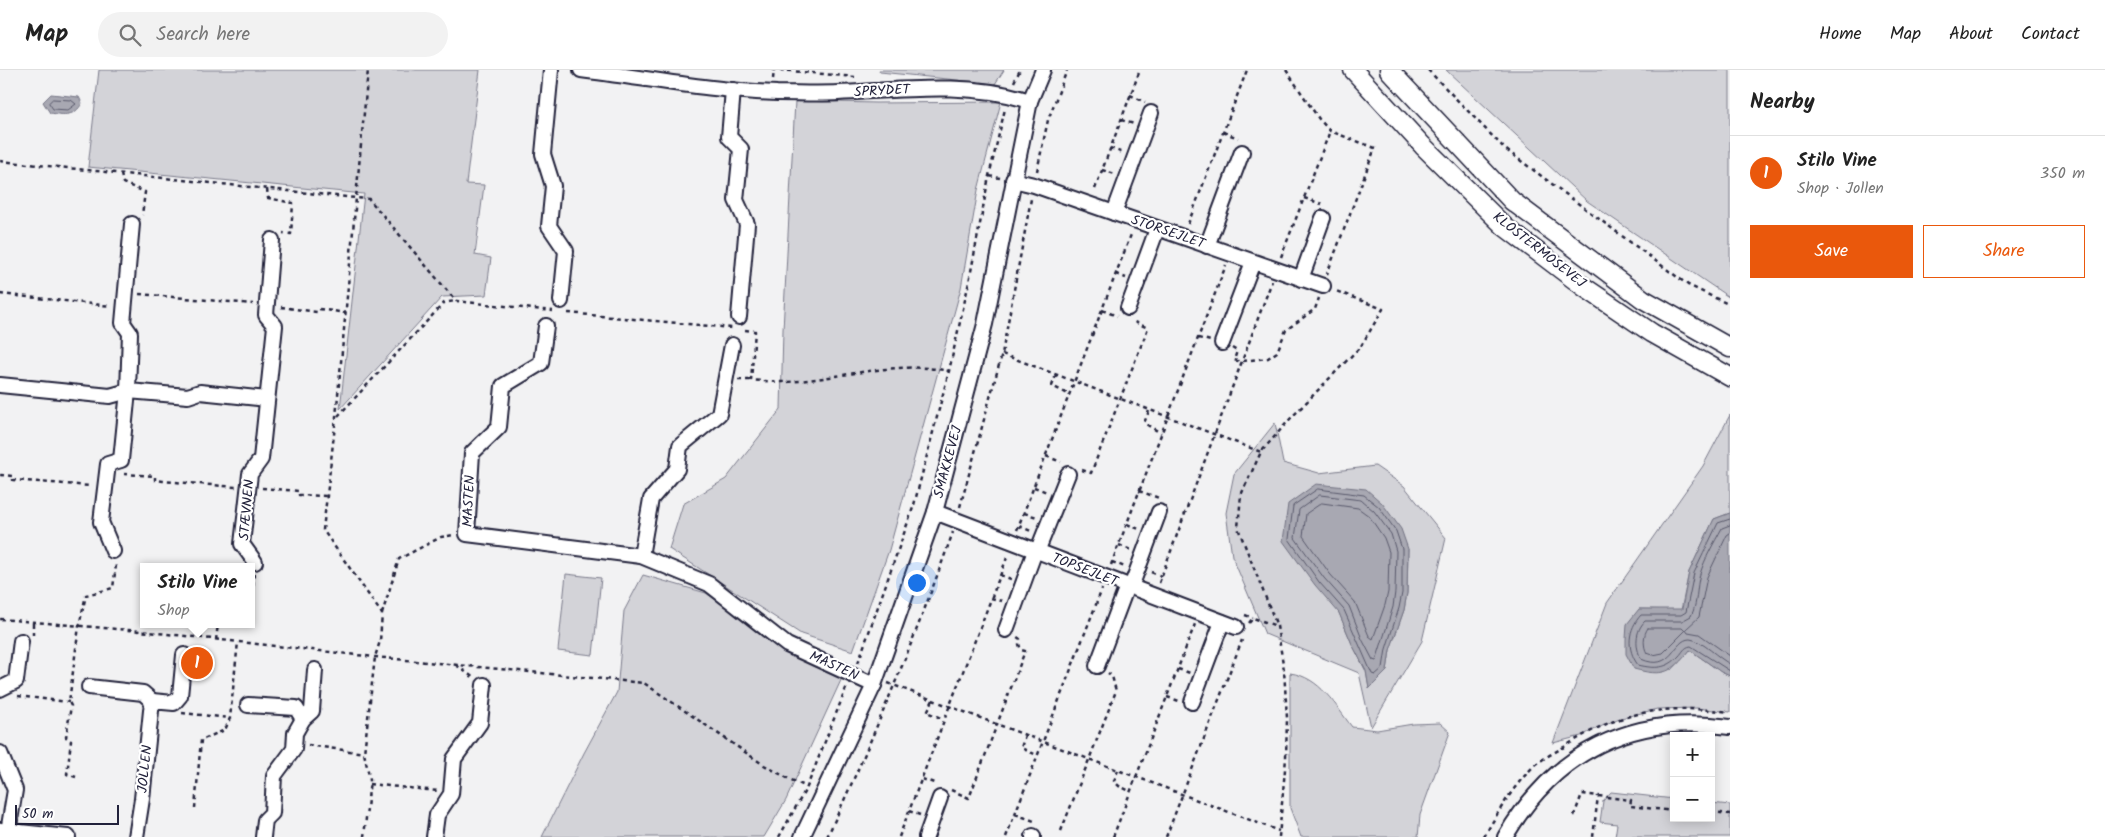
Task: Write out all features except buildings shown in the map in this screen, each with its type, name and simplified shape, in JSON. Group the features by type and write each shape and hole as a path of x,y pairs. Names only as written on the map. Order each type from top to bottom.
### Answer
{"main road":[{"name":"KLOSTERMOSEVEJ","path":"1353,70 1423,146 1505,227 1584,286 1652,333 1730,377"},
{"name":"KLOSTERMOSEVEJ","path":"1389,70 1512,201 1643,299 1730,348"}],"street":[{"path":"550,70 543,154 553,186 549,226 566,251 560,308"},
{"name":"SPRYDET","path":"581,70 733,90 836,93 975,89 1009,94 1030,101"},
{"name":"SMAKKEVEJ","path":"804,836 874,685 935,512 986,324 1030,101 1044,70"},
{"path":"733,90 729,137 741,149 736,200 748,224 739,317"},
{"path":"1114,213 1151,113"},
{"path":"1207,246 1242,152"},
{"name":"STORSEJLET","path":"1013,180 1034,185 1323,286"},
{"path":"1301,279 1323,218"},
{"path":"114,551 101,522 108,464 121,460 128,391 130,333 123,323 132,224"},
{"path":"1128,308 1157,228"},
{"name":"STÆVNEN","path":"254,562 242,544 250,474 261,459 268,398 275,326 266,315 272,240"},
{"path":"1222,344 1253,262"},
{"name":"MASTEN","path":"546,326 541,363 502,386 498,427 472,453 467,534 641,556 709,584 787,645 874,685"},
{"path":"641,556 651,499 677,469 680,446 718,414 732,345"},
{"path":"0,385 110,396 128,391 188,396 200,392 268,398"},
{"path":"1006,630 1036,551 1072,471"},
{"name":"TOPSEJLET","path":"935,512 1222,622 1241,627"},
{"path":"1097,666 1159,512"},
{"path":"1192,702 1222,622"},
{"path":"1,689 16,681 21,641"},
{"path":"89,687 143,692 152,701 174,703 180,696 184,656"},
{"path":"263,837 265,820 272,813 274,776 294,749 295,733 303,719 312,711 316,670"},
{"path":"434,837 437,815 451,794 454,760 480,723 484,685"},
{"name":"JOLLEN","path":"136,837 142,799 152,701"},
{"path":"248,705 296,708 303,719"},
{"path":"1505,837 1519,812 1542,786 1569,763 1599,745 1631,732 1666,724 1700,723 1730,727"},
{"path":"0,752 15,790 4,831 68,837"},
{"path":"926,837 942,792"}],"path":[{"path":"368,70 336,417 323,530 382,614"},
{"path":"780,70 864,78"},
{"path":"817,74 819,70"},
{"path":"778,837 807,787 841,698 853,675 914,505 949,371 969,282 989,176 1009,94 1020,70"},
{"path":"1095,189 1140,70"},
{"path":"1183,238 1247,70"},
{"path":"1243,361 1268,358 1277,352 1286,330 1315,309 1375,148 1330,131 1319,119 1286,70"},
{"path":"1428,70 1505,149 1688,285 1730,305"},
{"path":"1167,587 1158,584 1330,131"},
{"path":"0,162 369,199 456,301"},
{"path":"121,174 123,183 145,192 143,214 141,218 132,224"},
{"path":"267,189 268,198 293,203 291,234 283,232 272,240"},
{"path":"1017,530 1136,221"},
{"path":"1006,837 1230,254"},
{"path":"1278,837 1287,718 1284,670 1277,626 1238,528 1241,495 1261,452 1290,419 1361,346 1384,309 1323,286"},
{"path":"0,294 267,305 311,312 317,312 319,309 346,313"},
{"path":"336,417 444,303 456,301 545,310 560,308 755,331 751,380 785,382 894,368 927,367 949,371"},
{"path":"545,310 560,308"},
{"path":"545,310 546,326"},
{"path":"1072,471 1091,474 1148,328 1102,310"},
{"path":"1002,354 1166,418 1261,452"},
{"path":"1056,375 1052,386 1070,395"},
{"path":"1149,411 1144,423 1161,433"},
{"path":"107,473 155,476 155,480 163,481 299,491 299,495 328,496"},
{"path":"0,475 13,476 13,480 106,488"},
{"path":"364,837 369,784 364,753 375,657 380,641 382,614 399,559 441,537 467,534"},
{"path":"76,777 67,774 71,741 66,737 79,626 86,595 113,588 116,560 114,551"},
{"path":"899,837 1008,555"},
{"path":"1113,837 1199,613"},
{"path":"1244,615 1277,626"},
{"path":"1166,837 1241,627 1253,618"},
{"path":"0,619 644,683 764,765 807,787"},
{"path":"216,640 218,628"},
{"path":"942,792 968,798 1025,650 1021,650 1020,639 1006,630"},
{"path":"195,808 202,740 225,730 230,718 238,642"},
{"path":"455,664 484,685"},
{"path":"1061,831 1116,691 1112,676 1097,666"},
{"path":"895,686 1136,776 1279,832"},
{"path":"1,689 18,696 69,702"},
{"path":"933,700 927,712 944,719"},
{"path":"174,703 181,713 230,718"},
{"path":"1025,735 1021,748 1037,755"},
{"path":"294,743 364,753"},
{"path":"1118,770 1114,781 1119,786 1130,791"},
{"path":"369,784 451,794"},
{"path":"1574,816 1582,794 1631,800 1630,806 1670,811"},
{"path":"1593,837 1598,796"},
{"path":"1715,812 1730,814"}],"shaded area":[{"path":"99,70 480,70 466,184 484,185 475,255 491,258 486,295 442,297 340,409 364,194 88,167"},
{"path":"879,70 1004,70 995,84 880,72"},
{"path":"1446,70 1730,70 1730,298 1587,201"},
{"path":"795,101 876,103 1001,102 978,190 961,288 889,550 853,651 801,634 669,549 683,504 726,479 781,409 783,330"},
{"path":"1730,415 1730,513 1714,519 1689,572 1681,610 1639,609 1672,670 1690,650 1721,672 1730,676 1730,712 1697,708 1657,709 1617,719 1581,736 1553,743 1607,603 1703,466"},
{"path":"1275,423 1283,463 1319,473 1375,466 1404,486 1446,538 1422,641 1371,727 1359,673 1265,634 1232,556 1226,513 1234,474","holes":["1408,549 1407,593 1404,610 1390,650 1387,671 1369,688 1366,671 1339,613"]},
{"path":"566,574 601,578 593,655 558,651"},
{"path":"643,575 706,593 788,652 842,678 786,800 764,837 542,837 617,692 624,611"},
{"path":"1290,673 1310,680 1318,686 1333,701 1352,727 1377,730 1413,724 1440,723 1450,732 1420,815 1418,837 1301,837 1290,808"},
{"path":"1611,792 1670,799 1670,822 1715,822 1715,803 1730,805 1730,837 1615,837 1617,824 1600,822 1603,801"}],"water":[{"path":"51,94 79,97 82,103 76,111 69,114 50,113 43,102"},
{"path":"1316,484 1366,489 1382,503 1401,529 1408,549 1407,593 1404,610 1390,650 1387,671 1369,689 1366,671 1339,613 1315,585 1283,541 1288,504"},
{"path":"1730,513 1730,676 1721,672 1690,650 1678,664 1666,671 1652,673 1634,669 1626,654 1627,624 1639,609 1682,609 1689,572 1714,519"}],"place":[{"name":"Stilo Vine","path":"197,663"}]}
